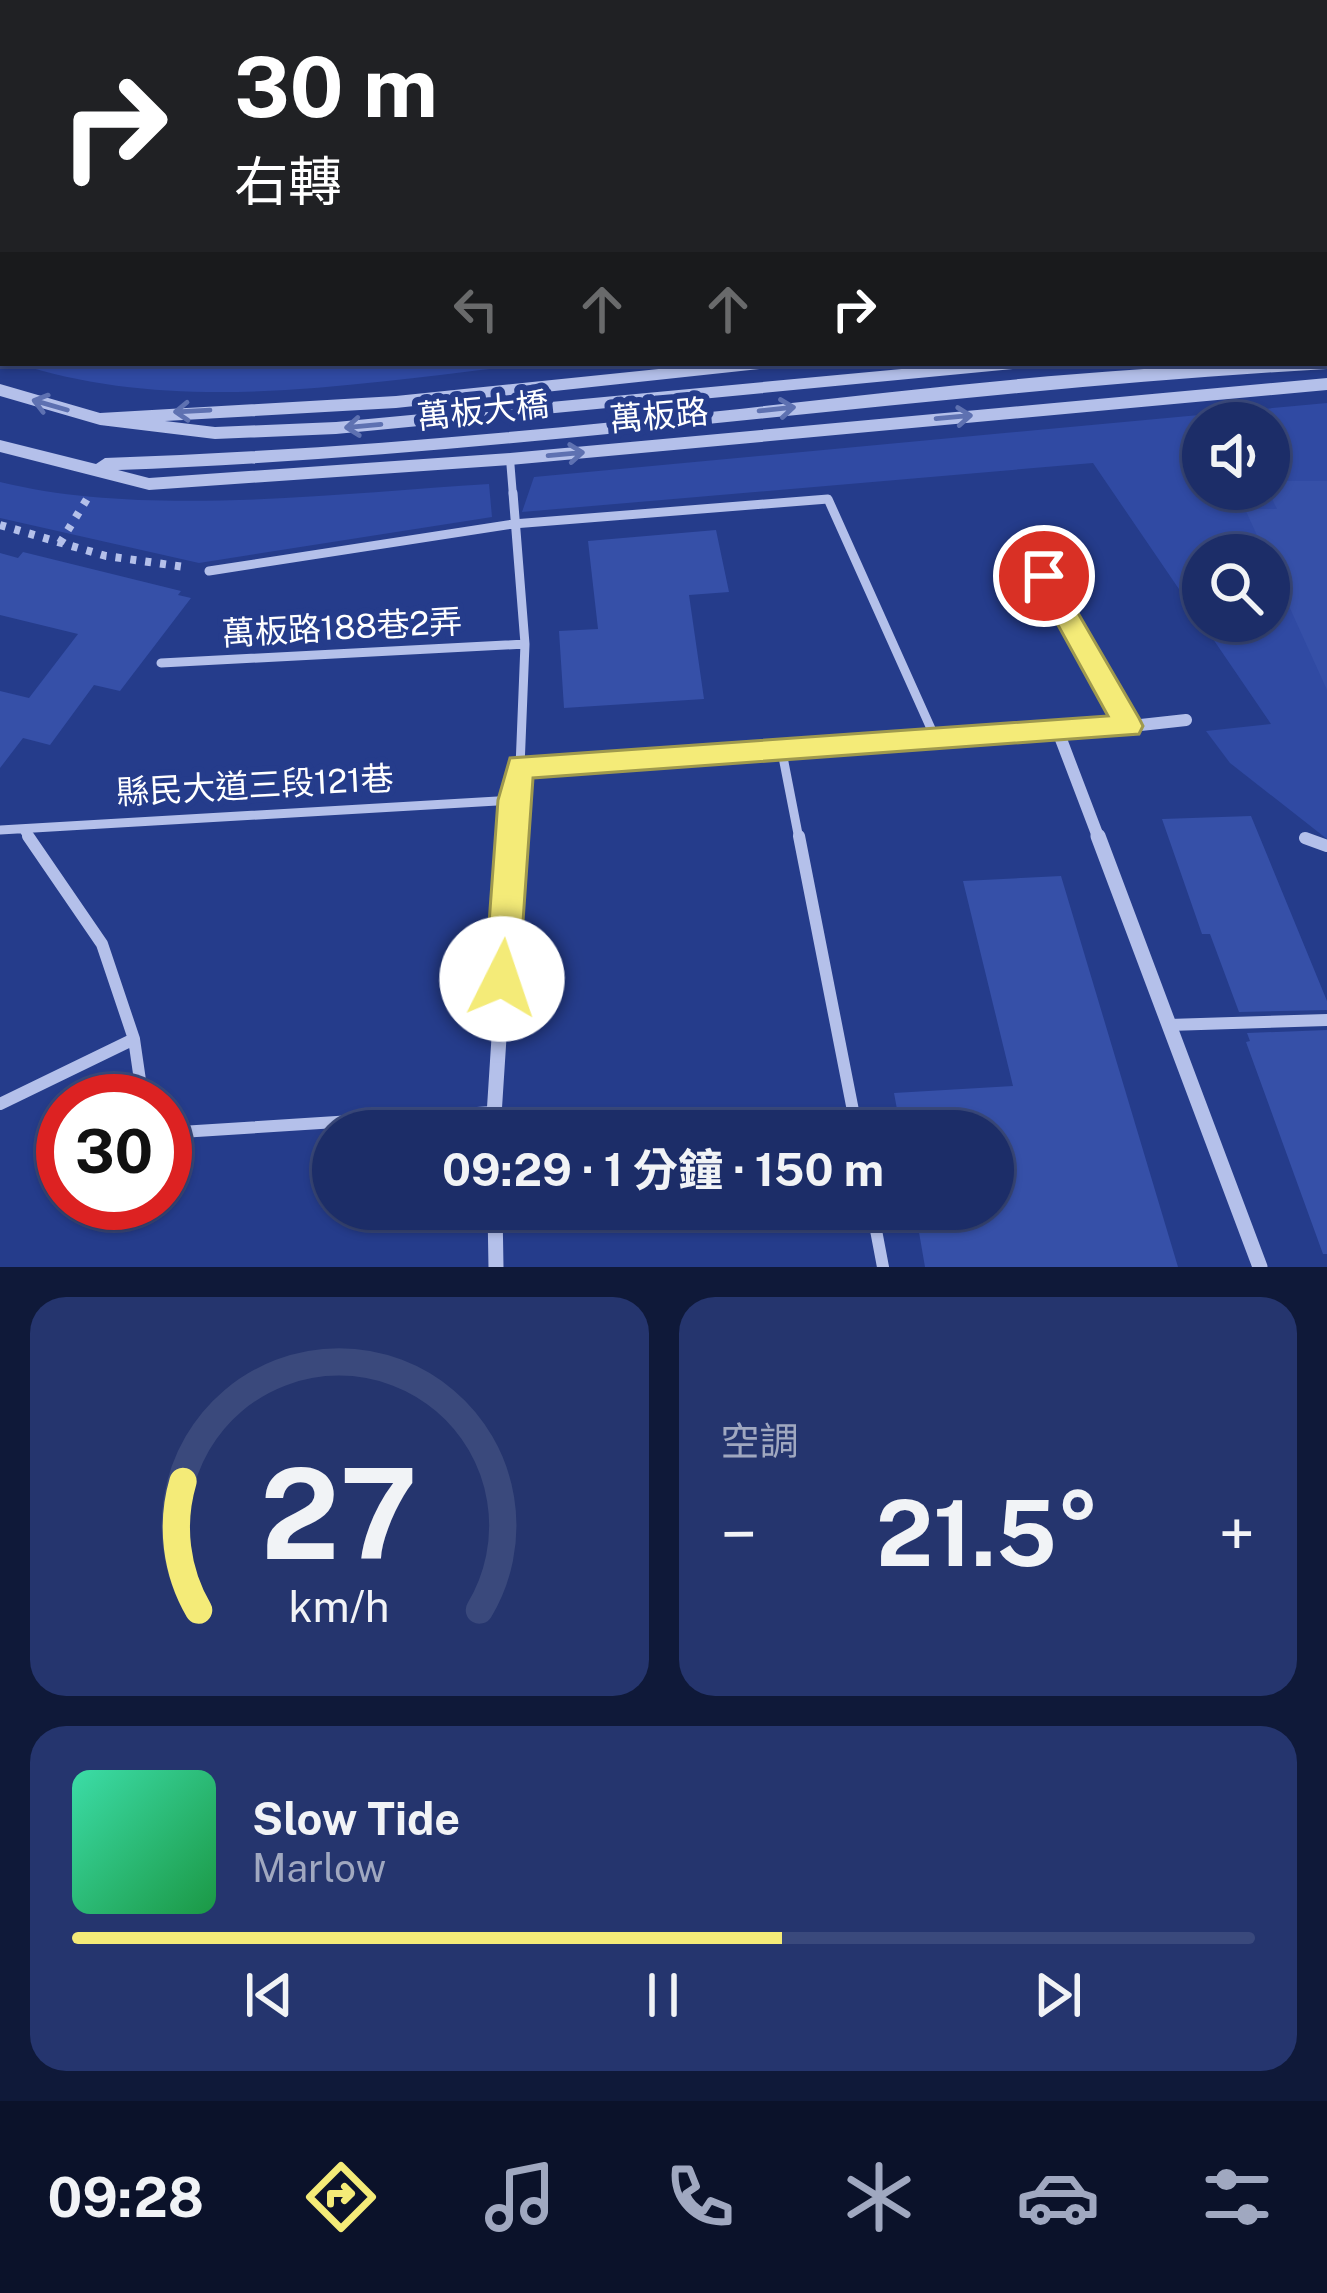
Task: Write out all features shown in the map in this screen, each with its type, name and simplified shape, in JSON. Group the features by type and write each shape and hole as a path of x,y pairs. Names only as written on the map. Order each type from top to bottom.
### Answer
{"street":[{"name":"萬板路","path":"0,390 100,419 396,401 740,366"},
{"name":"萬板大橋","path":"100,419 214,433 336,428 990,366"},
{"name":"萬板大橋","path":"75,465 212,463 389,450 1081,380 1296,366"},
{"name":"萬板路","path":"0,446 149,484 510,459 1327,384"},
{"path":"493,1110 520,767 1060,734 1186,720"},
{"path":"1060,734 1260,1267"},
{"path":"495,1230 496,1267"}],"lane":[{"path":"510,459 525,644 520,767"},
{"path":"209,571 513,524 828,500 937,742"},
{"path":"1023,539 1128,726"},
{"name":"萬板路188巷2弄","path":"161,663 525,644"},
{"path":"782,752 853,1110"},
{"name":"縣民大道三段121巷","path":"0,830 514,800"},
{"path":"23,829 102,944 134,1039 139,1074"},
{"path":"1305,838 1327,847"},
{"path":"1169,1025 1327,1020"},
{"path":"0,1104 134,1039"},
{"path":"192,1131 312,1124"},
{"path":"876,1230 884,1267"}],"path":[{"path":"60,543 89,494"},
{"path":"0,525 106,556 209,571"}],"shaded area":[{"path":"27,366 520,366 280,390 146,389"},
{"path":"1327,403 1327,839 1230,763 1206,731 1271,724 1215,642 1290,642 1290,534 1182,534 1182,594 1093,463 522,512 534,477 1182,417 1182,510 1290,510 1290,406"},
{"path":"0,482 57,493 179,501 489,484 492,517 199,563 0,518"}],"building":[{"path":"1290,481 1327,481 1327,690 1290,608 1290,534 1256,534 1245,510 1290,510"},
{"path":"716,530 729,592 689,595 704,699 564,708 559,631 598,629 588,541"},
{"path":"23,552 181,591 178,595 191,598 120,691 94,685 50,745 23,738 0,768 0,691 29,698 78,634 0,615 0,553 18,558"},
{"path":"1251,816 1327,1010 1239,1012 1210,934 1202,934 1162,819"},
{"path":"1061,876 1178,1267 925,1267 919,1230 1014,1230 1014,1110 897,1110 894,1093 1013,1086 963,881"},
{"path":"1327,1030 1327,1254 1323,1254 1246,1042 1250,1041 1247,1033"}],"route":[{"path":"502,979 520,767 1128,726 1044,576"}]}
